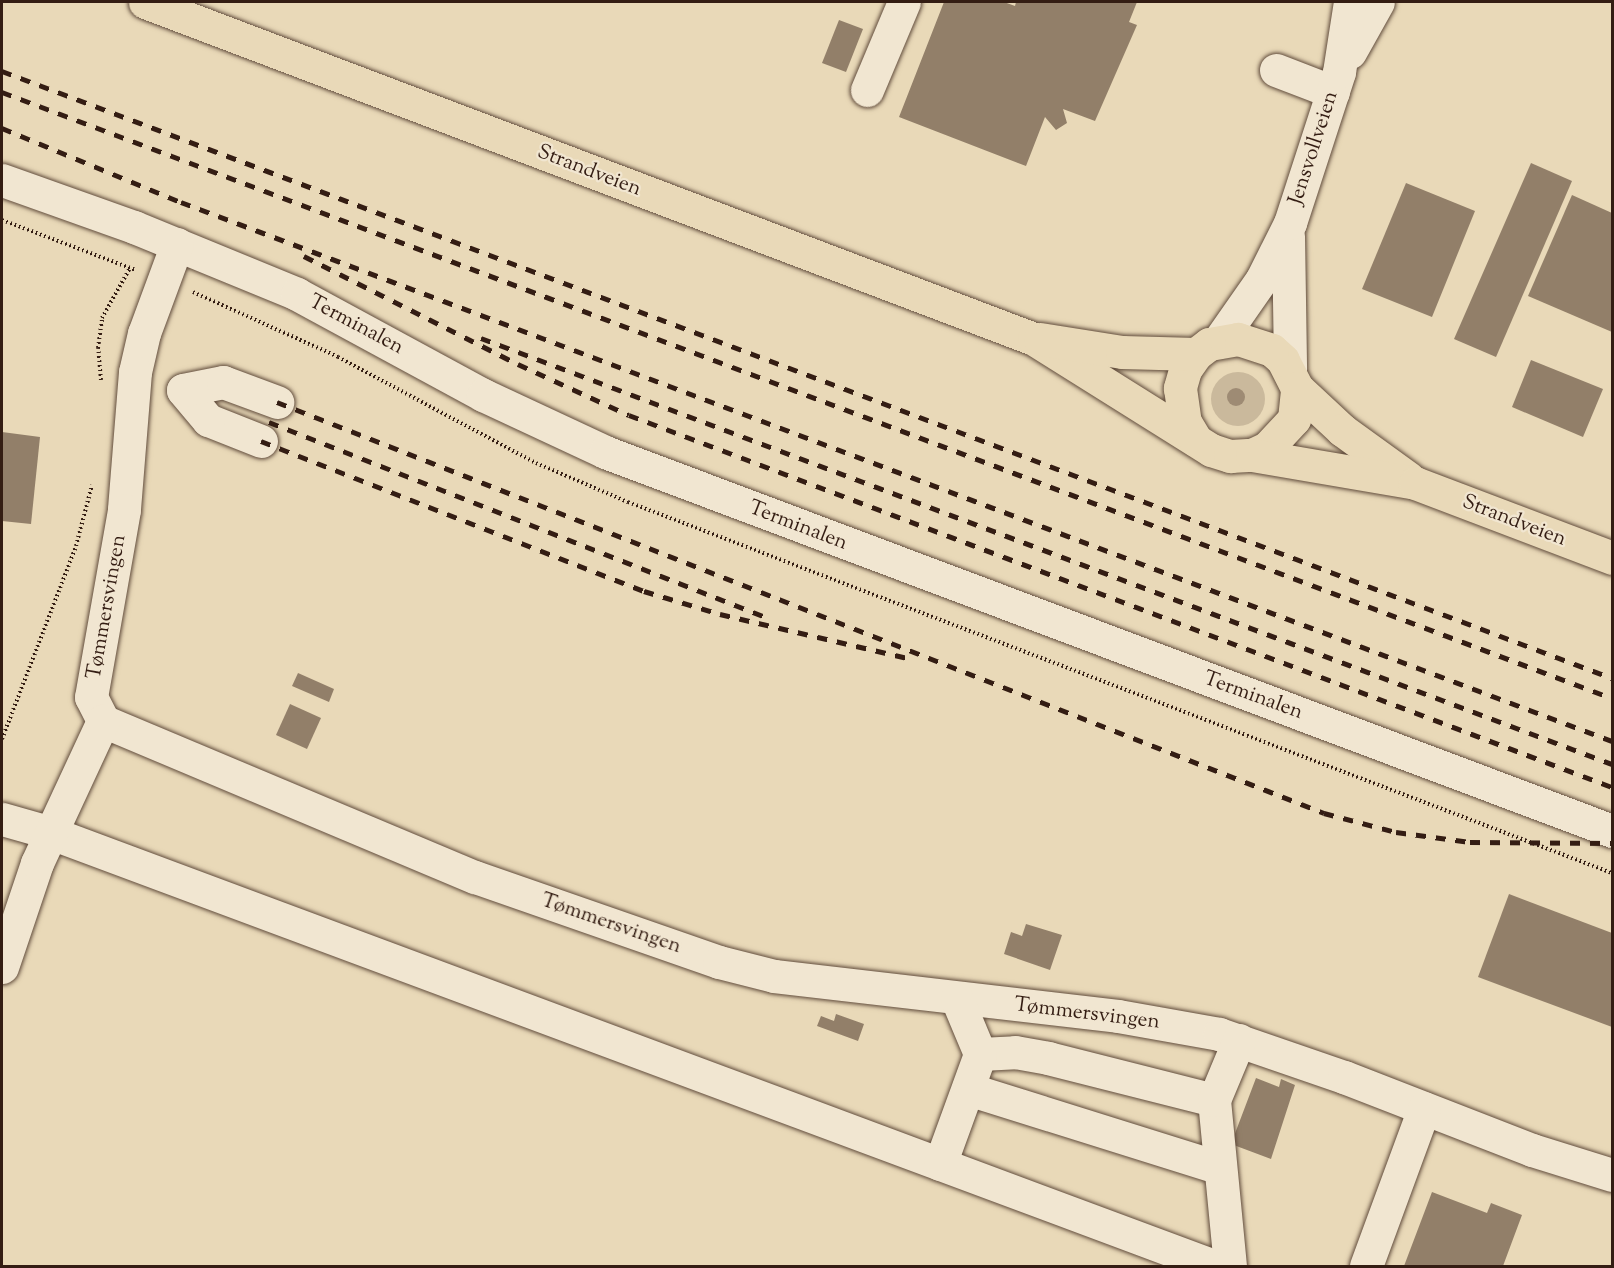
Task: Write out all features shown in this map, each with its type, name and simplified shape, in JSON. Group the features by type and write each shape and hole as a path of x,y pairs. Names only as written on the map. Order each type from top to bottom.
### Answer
{"main road":[{"name":"Strandveien","path":"145,2 1034,339 1196,440"},
{"name":"Strandveien","path":"1034,339 1122,352 1207,348"},
{"path":"1238,339 1255,342 1272,350 1293,378 1298,404 1288,429 1267,448 1252,455 1230,456 1196,440 1185,422 1180,388 1185,370 1207,348 1238,339"},
{"name":"Strandveien","path":"1293,378 1342,430 1415,483"},
{"name":"Strandveien","path":"1252,455 1415,483 1612,558"}],"street":[{"path":"867,90 904,2"},
{"name":"Jensvollveien","path":"1207,348 1262,279 1290,223 1336,82 1350,2"},
{"name":"Jensvollveien","path":"1336,82 1378,2"},
{"path":"1276,70 1336,82"},
{"name":"Terminalen","path":"2,180 177,244 297,294 483,395 605,452 1612,831"},
{"name":"Jensvollveien","path":"1290,223 1287,263 1293,378"},
{"name":"Tømmersvingen","path":"177,244 144,333 135,372 124,510 91,697 103,721 475,878 719,962 774,976 1139,1019 1239,1040 1543,1154 1612,1175"},
{"path":"135,372 269,422"},
{"path":"2,967 51,832 103,721"},
{"path":"2,819 51,832 1214,1266"},
{"path":"940,1164 980,1054 957,999"},
{"path":"1230,1266 1217,1167 1214,1100 1239,1040"},
{"path":"980,1054 1015,1052 1214,1100"},
{"path":"968,1089 1217,1167"},
{"path":"1366,1266 1424,1108"}],"path":[{"path":"101,385 100,326 129,268"},
{"path":"2,739 76,546 93,476"}],"shaded area":[{"path":"1233,372 1243,372 1253,376 1261,384 1265,399 1261,414 1253,422 1243,426 1233,426 1223,422 1215,414 1211,404 1211,394 1215,384 1223,376"}],"building":[{"path":"944,2 1004,2 1015,6 1016,2 1137,2 1129,22 1137,25 1095,121 1063,109 1067,123 1056,130 1045,117 1026,166 899,117"},
{"path":"839,20 863,29 846,72 822,63"},
{"path":"1531,163 1572,181 1496,357 1454,339"},
{"path":"1406,183 1475,211 1432,317 1362,289"},
{"path":"1572,195 1612,213 1612,332 1528,296"},
{"path":"1531,360 1603,389 1583,437 1512,407"},
{"path":"2,432 40,437 31,524 2,521"},
{"path":"298,673 334,689 329,702 292,686"},
{"path":"290,704 321,718 307,749 276,735"},
{"path":"1509,894 1612,933 1612,1027 1478,977"},
{"path":"1026,924 1062,935 1050,970 1004,954 1011,932 1022,936"},
{"path":"836,1014 864,1024 858,1041 817,1026 821,1016 834,1021"},
{"path":"1256,1078 1279,1087 1281,1079 1295,1085 1271,1159 1231,1144"},
{"path":"1432,1192 1487,1213 1491,1203 1522,1215 1503,1266 1404,1266"}],"railway":[{"path":"2,71 1612,678"},
{"path":"2,92 1612,698"},
{"path":"2,128 181,202 1612,741"},
{"path":"304,256 518,364 629,415 1612,787"},
{"path":"481,338 1612,764"},
{"path":"277,402 1324,813 1396,832 1470,842 1612,843"},
{"path":"269,422 768,618"},
{"path":"261,441 644,591 720,614 912,659"}]}
